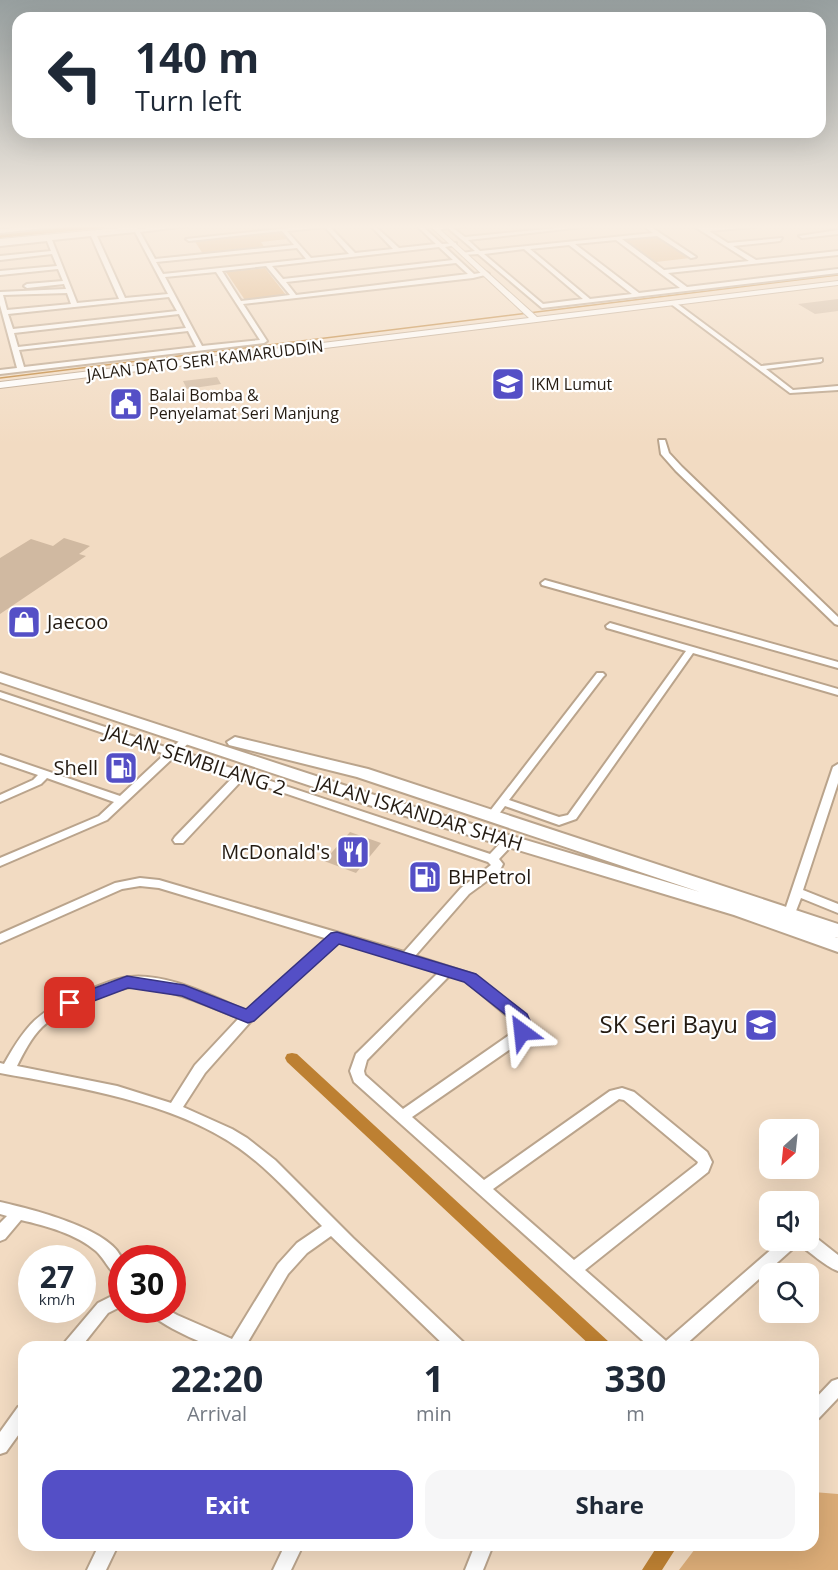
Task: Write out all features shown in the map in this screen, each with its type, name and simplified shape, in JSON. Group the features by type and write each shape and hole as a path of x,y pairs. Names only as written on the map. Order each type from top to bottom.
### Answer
{"main road":[{"name":"JALAN ISKANDAR SHAH","path":"0,668 256,749 348,769 790,913 838,931"},
{"name":"JALAN ISKANDAR SHAH","path":"0,677 391,806 740,910 838,945"},
{"path":"332,787 357,786 360,782 357,776 348,769"},
{"path":"391,806 377,793 384,786 400,786"}],"street":[{"path":"1,298 21,369"},
{"path":"72,298 74,303"},
{"path":"6,312 120,298"},
{"path":"174,298 200,348"},
{"path":"0,372 264,341 237,298"},
{"path":"240,303 283,298"},
{"path":"512,298 531,316"},
{"path":"530,298 540,306 611,298"},
{"path":"586,298 589,301"},
{"name":"JALAN DATO SERI KAMARUDDIN","path":"0,385 531,316 712,298"},
{"path":"673,303 795,393 838,388"},
{"path":"11,331 180,312"},
{"path":"15,349 189,329"},
{"path":"760,368 820,360"},
{"path":"662,442 665,454 679,469 838,622"},
{"path":"545,583 838,665"},
{"path":"610,626 838,692"},
{"path":"502,802 559,821 572,817 691,650"},
{"path":"491,817 600,675"},
{"name":"JALAN SEMBILANG 2","path":"0,695 171,754 492,859"},
{"path":"0,862 103,818 188,738"},
{"path":"0,758 122,801"},
{"path":"790,913 838,767"},
{"path":"0,799 37,782 46,774"},
{"path":"179,840 240,776"},
{"path":"407,957 465,891 495,869 497,864 492,859 509,841"},
{"path":"0,939 109,890 140,882 159,884 407,957 470,978 521,1018 524,1025 517,1037 402,1116"},
{"path":"798,892 838,909"},
{"path":"174,1110 200,1070 248,1017 337,937"},
{"path":"448,970 358,1064 359,1078 655,1341"},
{"path":"248,1017 184,991 127,982 52,1011 39,1020 4,1069 101,1088 174,1110 227,1133 273,1164 333,1227 451,1341"},
{"path":"482,1189 615,1095 622,1093 629,1096 702,1156 705,1162 703,1168 573,1270"},
{"path":"0,1208 19,1212 97,1243 108,1252"},
{"path":"0,1234 19,1212"},
{"path":"239,1341 283,1269 302,1248 333,1227"},
{"path":"819,1249 838,1264"},
{"path":"678,1341 780,1251"},
{"path":"76,1341 108,1306"},
{"path":"178,1323 221,1341"},
{"path":"819,1406 838,1387"},
{"path":"0,1446 18,1421"},
{"path":"96,1570 106,1551"},
{"path":"282,1570 291,1551"},
{"path":"474,1570 482,1551"}],"shaded area":[{"path":"819,1492 838,1494 838,1570 679,1570 693,1551 819,1551"}],"building":[{"path":"838,299 838,311 815,314 798,304"},
{"path":"217,377 221,384 187,389 183,381"},
{"path":"64,538 90,546 79,554 86,556 0,614 0,558 31,539 53,546"},
{"name":"McDonald's","path":"350,832 381,843 356,873 324,861"}],"waterway":[{"path":"0,378 649,298"},
{"path":"292,1058 597,1341"},
{"path":"651,1570 665,1551"}],"place":[{"name":"IKM Lumut","path":"508,384"},
{"name":"Balai Bomba & Penyelamat Seri Manjung","path":"126,404"},
{"name":"Jaecoo","path":"24,622"},
{"name":"Shell","path":"121,768"},
{"name":"McDonald's","path":"353,852"},
{"name":"BHPetrol","path":"425,877"},
{"name":"SK Seri Bayu","path":"761,1025"}],"route":[{"path":"70,1003 127,982 152,984 184,991 248,1017 337,937 470,978 521,1018 524,1025 522,1032"}]}
